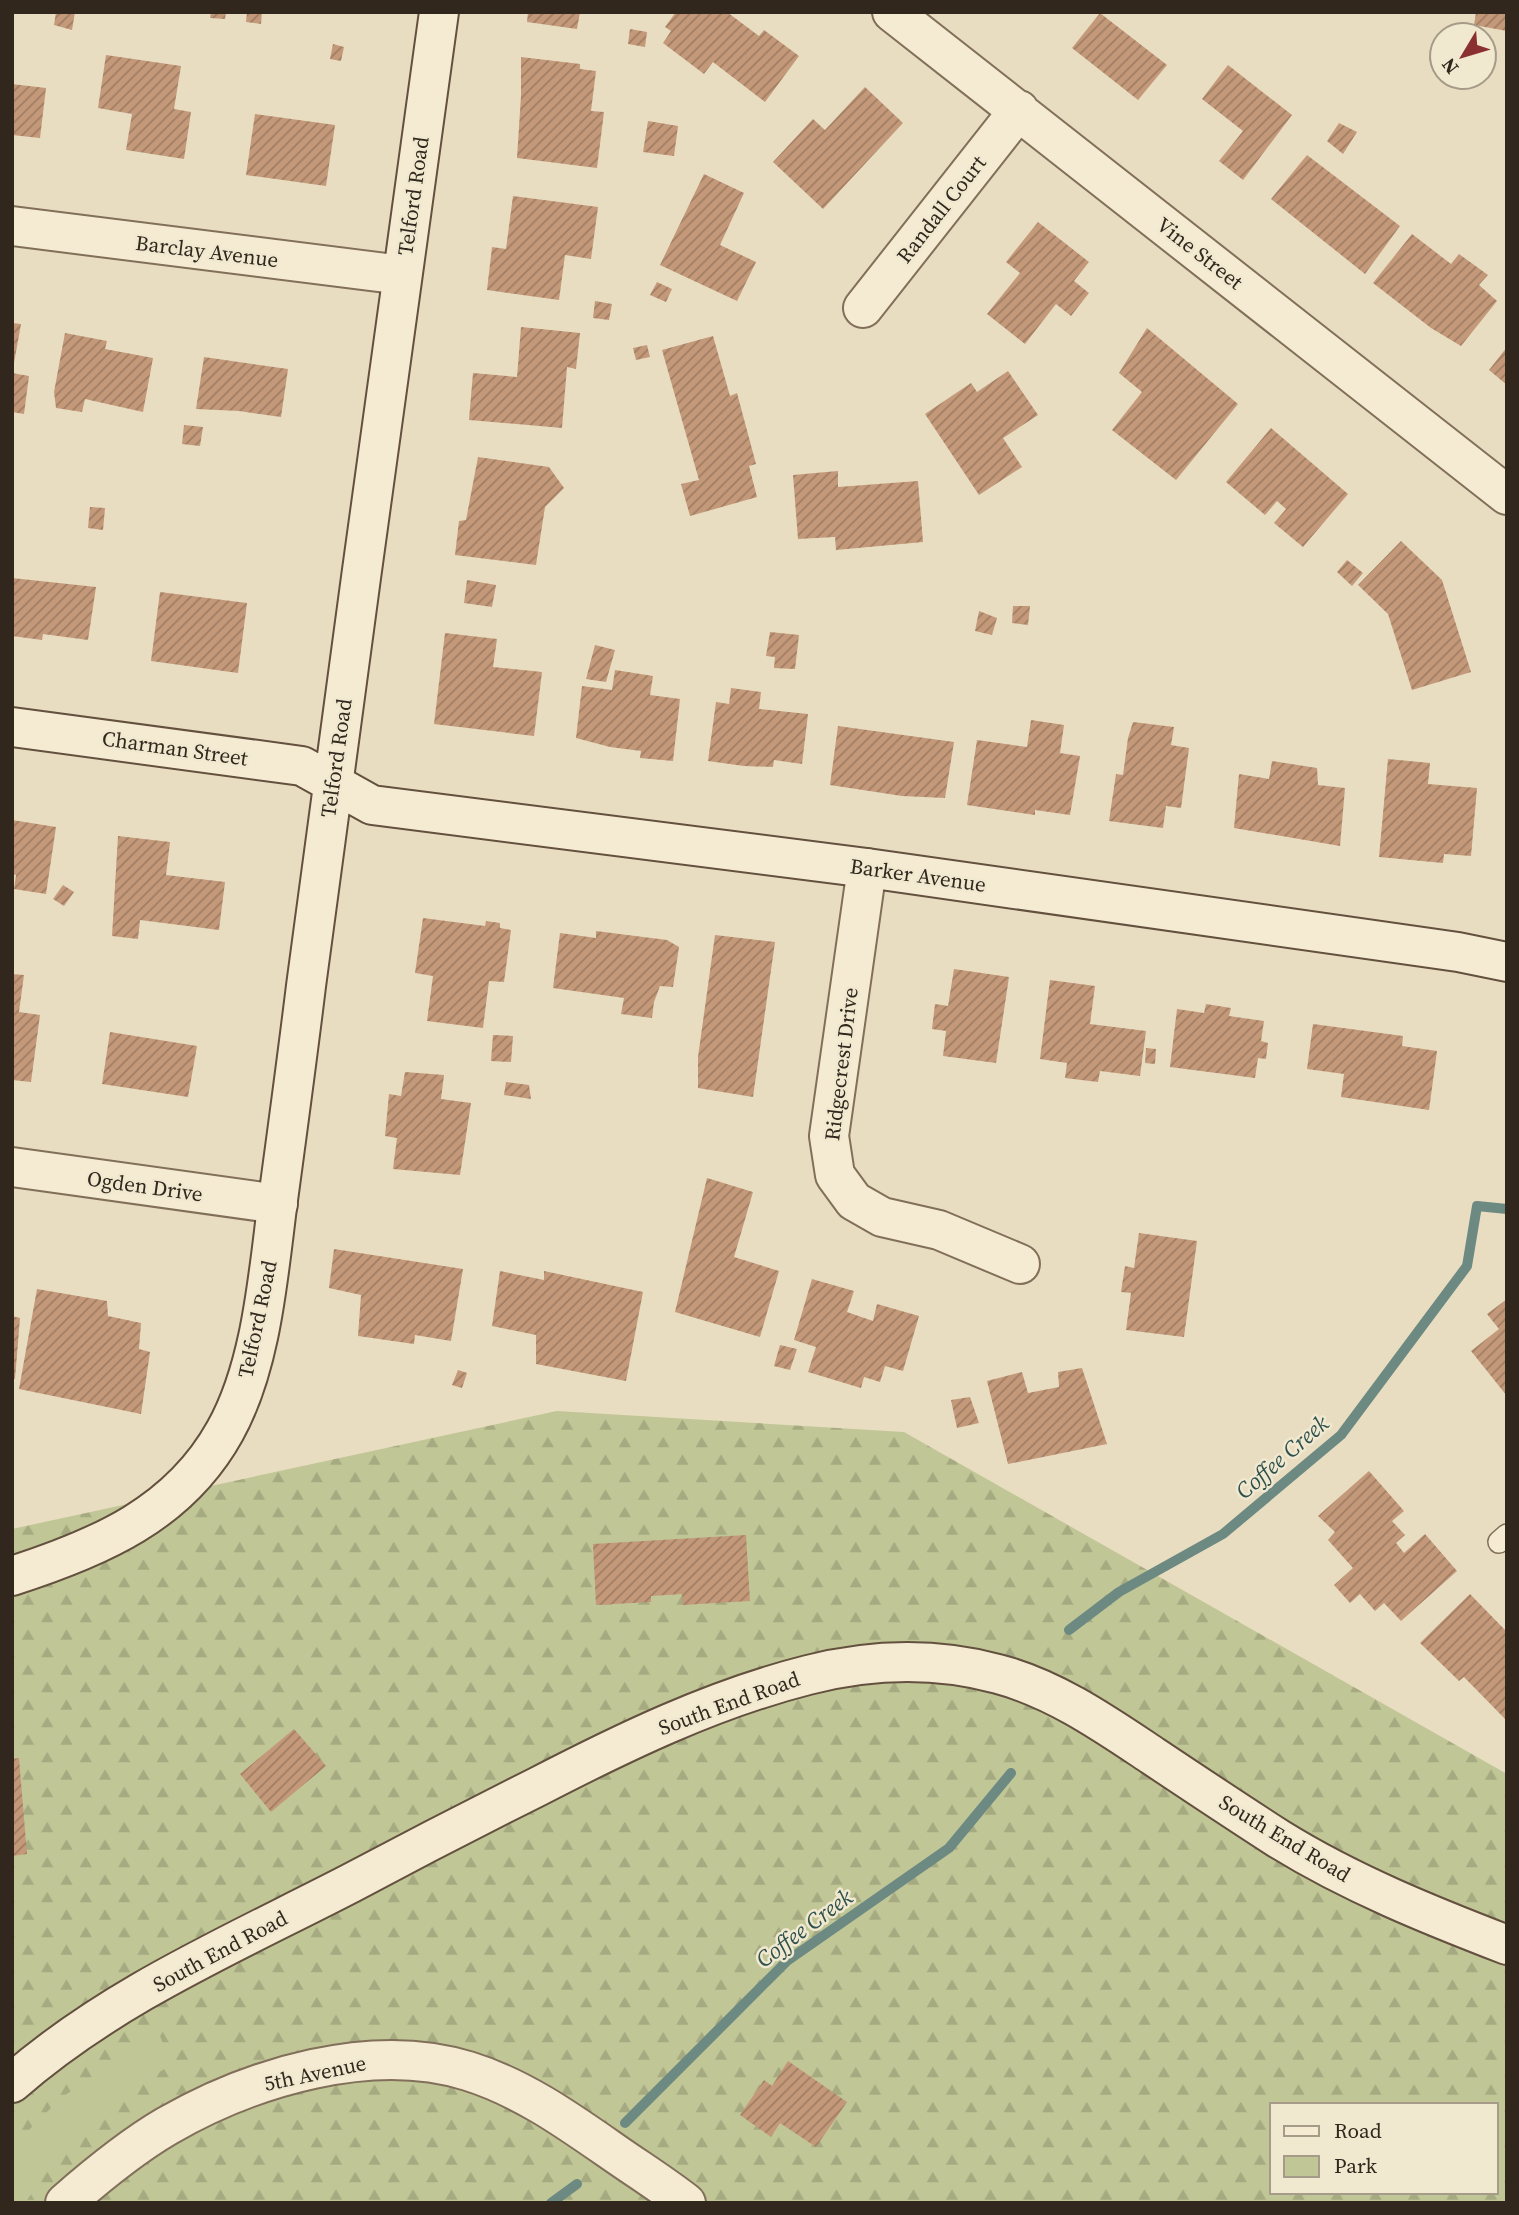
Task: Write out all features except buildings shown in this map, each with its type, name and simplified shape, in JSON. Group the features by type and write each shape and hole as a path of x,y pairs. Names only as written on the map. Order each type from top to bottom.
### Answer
{"street":[{"name":"Telford Road","path":"12,1576 69,1557 120,1534 167,1501 184,1486 220,1440 240,1397 262,1307 278,1204 439,12"},
{"name":"Vine Street","path":"892,12 1507,495"},
{"name":"Randall Court","path":"863,308 1019,110"},
{"name":"Barclay Avenue","path":"12,226 402,275"},
{"name":"Charman Street","path":"12,727 302,766 333,783"},
{"name":"Barker Avenue","path":"333,783 372,805 867,868 1445,950 1507,962"},
{"name":"Ridgecrest Drive","path":"867,868 829,1136 835,1175 854,1201 882,1217 939,1230 1020,1264"},
{"name":"Ogden Drive","path":"12,1167 278,1204"},
{"name":"South End Road","path":"12,2083 51,2050 134,1997 607,1751 759,1688 811,1674 880,1663 929,1661 966,1666 1001,1674 1038,1687 1122,1736 1284,1842 1362,1883 1507,1945"},
{"name":"5th Avenue","path":"65,2203 137,2146 168,2126 220,2100 258,2084 307,2071 343,2063 380,2060 420,2062 468,2071 515,2091 554,2111 686,2203"}],"green space":[{"path":"557,1411 904,1432 1507,1774 1507,2203 12,2203 12,1529"},
{"path":"158,2031 171,2064 72,2135 25,2203 12,2203 12,2147 61,2098"}],"waterway":[{"name":"Coffee Creek","path":"1069,1630 1119,1592 1223,1534 1341,1435 1467,1266 1477,1206 1507,1209"},
{"name":"Coffee Creek","path":"625,2123 787,1961 949,1848 1011,1773"},
{"name":"Coffee Creek","path":"551,2203 577,2184"}]}
